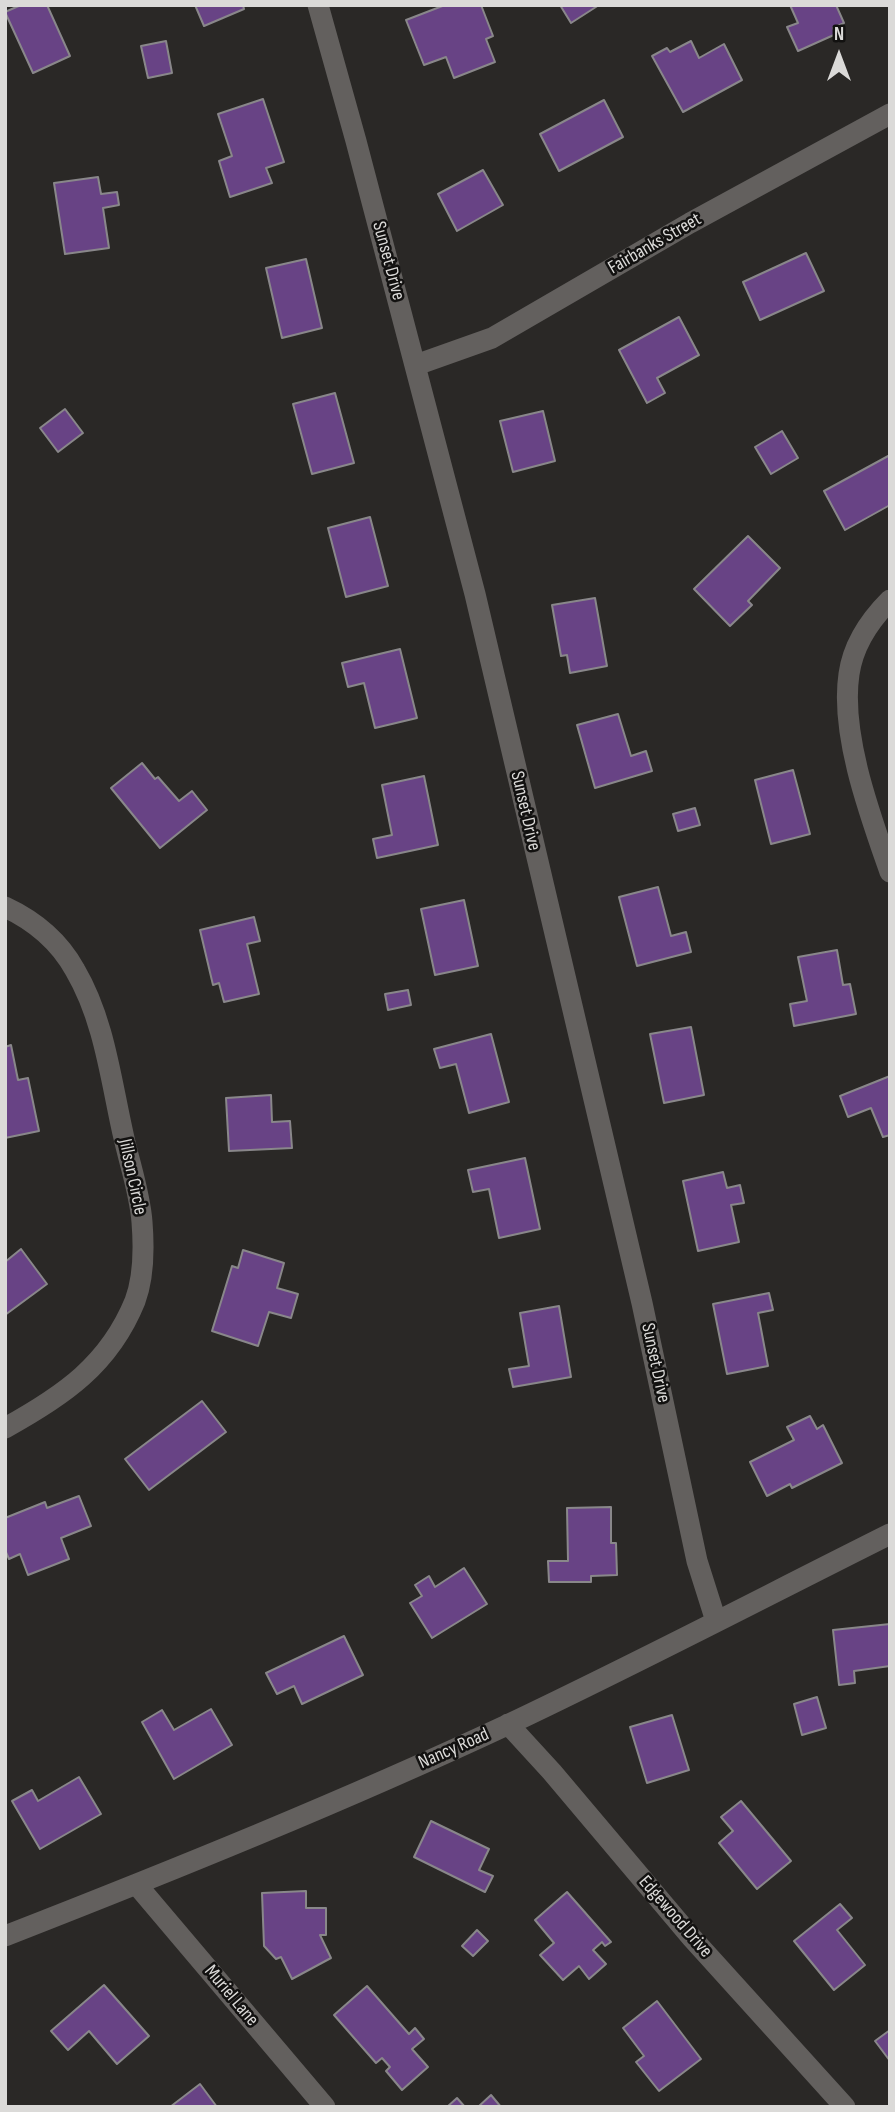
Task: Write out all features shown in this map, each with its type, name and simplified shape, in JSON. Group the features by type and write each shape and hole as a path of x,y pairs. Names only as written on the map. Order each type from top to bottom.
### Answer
{"street":[{"name":"Sunset Drive","path":"318,5 475,594 642,1303 697,1561 716,1621"},
{"name":"Fairbanks Street","path":"416,365 492,338 690,223 890,114"},
{"path":"890,600 862,636 849,672 847,689 850,738 873,823 890,872"},
{"name":"Jillson Circle","path":"5,907 41,927 59,947 75,969 95,1009 142,1219 143,1260 136,1297 121,1332 97,1363 52,1402 5,1429"},
{"name":"Nancy Road","path":"5,1936 137,1885 336,1802 508,1724 890,1534"},
{"name":"Edgewood Drive","path":"508,1724 692,1938 845,2107"},
{"name":"Muriel Lane","path":"137,1885 325,2107"}],"building":[{"path":"21,5 47,5 70,56 33,73 5,12"},
{"path":"195,5 243,5 244,9 204,26"},
{"path":"445,5 481,5 493,36 486,39 495,62 454,78 446,57 424,65 406,20"},
{"path":"560,5 599,5 571,23"},
{"path":"790,5 836,5 844,23 833,28 836,34 798,51 787,27 798,23"},
{"path":"166,41 172,73 148,78 141,46"},
{"path":"691,41 699,58 724,44 742,80 683,112 652,56 667,48 670,52"},
{"path":"263,99 284,162 266,168 272,183 230,197 219,161 232,156 218,114"},
{"path":"604,100 623,137 559,171 540,134"},
{"path":"483,170 503,205 457,231 438,194"},
{"path":"98,177 101,194 117,192 119,205 103,208 109,248 65,254 54,183"},
{"path":"806,253 824,291 760,320 743,282"},
{"path":"306,259 322,328 282,338 266,268"},
{"path":"679,317 699,355 657,378 665,393 647,403 619,350"},
{"path":"335,393 354,463 312,474 293,404"},
{"path":"65,409 83,433 58,452 40,428"},
{"path":"543,411 555,461 513,472 500,421"},
{"path":"782,431 798,458 771,474 755,447"},
{"path":"890,455 890,505 845,530 824,491"},
{"path":"370,517 388,586 346,597 328,528"},
{"path":"748,536 780,568 748,601 752,605 730,626 694,589"},
{"path":"595,598 607,666 570,673 567,655 561,656 552,605"},
{"path":"400,649 417,718 375,728 364,683 348,687 342,663"},
{"path":"618,714 631,756 646,751 652,771 595,788 577,725"},
{"path":"142,763 179,801 192,791 207,810 160,848 111,788"},
{"path":"793,770 810,834 771,844 755,780"},
{"path":"424,776 438,845 377,858 373,839 392,835 382,785"},
{"path":"695,808 700,825 678,831 673,814"},
{"path":"658,887 671,936 686,932 691,952 637,966 619,897"},
{"path":"464,900 478,966 435,975 421,909"},
{"path":"254,917 260,941 247,944 259,994 224,1002 219,983 213,985 200,930"},
{"path":"837,950 843,985 850,984 856,1014 794,1026 790,1004 807,1001 798,957"},
{"path":"408,990 411,1005 388,1010 385,994"},
{"path":"691,1027 704,1095 664,1103 650,1034"},
{"path":"491,1034 509,1102 469,1113 456,1064 440,1068 434,1049"},
{"path":"11,1045 18,1080 28,1078 39,1131 5,1138 5,1047"},
{"path":"890,1076 890,1135 883,1137 871,1108 848,1117 840,1096"},
{"path":"271,1095 272,1122 290,1121 292,1148 229,1151 226,1098"},
{"path":"525,1158 540,1229 499,1238 489,1189 473,1192 468,1170"},
{"path":"723,1172 727,1188 740,1185 744,1203 731,1205 739,1242 698,1251 683,1181"},
{"path":"21,1249 47,1284 5,1315 5,1262"},
{"path":"243,1250 284,1263 277,1288 298,1294 291,1318 269,1312 258,1346 212,1331 232,1266 238,1268"},
{"path":"769,1293 773,1310 758,1313 768,1366 727,1374 713,1304"},
{"path":"559,1306 571,1377 513,1387 509,1369 529,1366 520,1313"},
{"path":"202,1401 226,1432 149,1490 125,1459"},
{"path":"810,1416 817,1429 823,1425 842,1463 792,1488 790,1484 767,1496 750,1462 794,1440 787,1427"},
{"path":"79,1496 91,1526 61,1538 69,1559 28,1575 20,1554 9,1559 5,1550 5,1518 45,1502 47,1508"},
{"path":"611,1507 611,1543 616,1543 617,1575 591,1576 591,1582 549,1582 548,1561 568,1561 567,1508"},
{"path":"464,1568 487,1604 432,1638 410,1603 422,1596 415,1585 429,1576 435,1587"},
{"path":"890,1624 890,1666 854,1671 855,1683 839,1685 833,1630"},
{"path":"344,1636 363,1675 302,1704 294,1686 277,1694 266,1673"},
{"path":"817,1697 826,1728 802,1735 794,1704"},
{"path":"211,1709 232,1745 174,1779 142,1722 162,1710 174,1730"},
{"path":"672,1715 689,1770 647,1783 630,1727"},
{"path":"79,1777 101,1814 40,1849 12,1801 32,1790 38,1801"},
{"path":"741,1801 791,1861 757,1889 719,1843 733,1831 721,1817"},
{"path":"431,1821 489,1849 479,1870 493,1876 485,1892 414,1857"},
{"path":"306,1891 306,1908 326,1908 326,1935 320,1935 331,1958 292,1979 281,1957 276,1959 264,1946 262,1893"},
{"path":"567,1892 611,1942 605,1946 602,1942 593,1950 606,1964 589,1979 579,1966 563,1980 540,1955 554,1943 535,1920"},
{"path":"840,1904 852,1918 837,1930 865,1965 834,1990 794,1941"},
{"path":"477,1930 488,1941 473,1956 462,1946"},
{"path":"104,1985 149,2036 117,2064 89,2031 68,2050 51,2031"},
{"path":"367,1986 409,2034 415,2028 424,2039 412,2049 428,2067 402,2090 386,2071 390,2067 382,2058 376,2063 334,2015"},
{"path":"657,2001 701,2059 659,2091 636,2062 644,2056 623,2028"},
{"path":"890,2030 890,2061 875,2041"},
{"path":"200,2084 217,2107 170,2107"},
{"path":"491,2095 501,2107 478,2107"},
{"path":"457,2098 465,2107 447,2107"}]}
